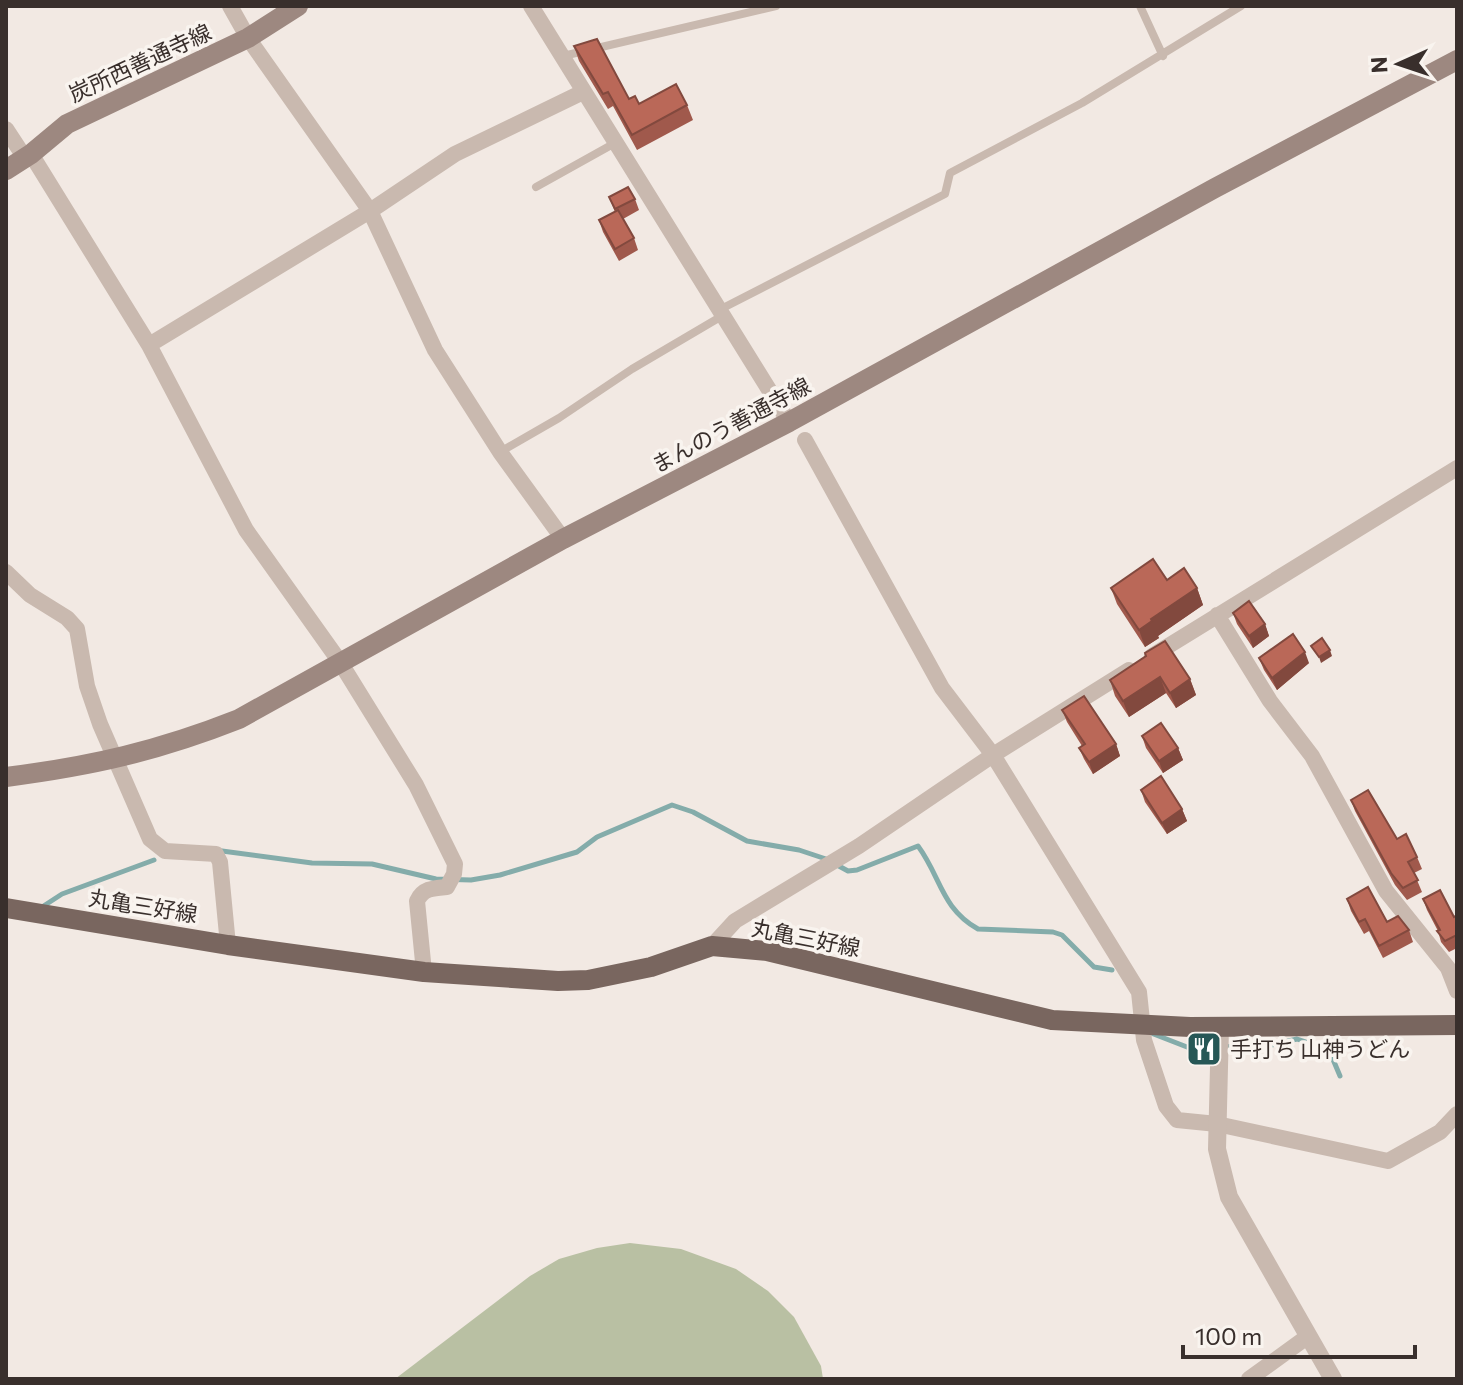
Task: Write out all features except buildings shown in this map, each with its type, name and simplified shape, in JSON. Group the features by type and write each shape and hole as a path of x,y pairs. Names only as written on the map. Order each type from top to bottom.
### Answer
{"main road":[{"name":"炭所西善通寺線","path":"6,170 67,124 248,38 298,6"},
{"name":"まんのう善通寺線","path":"6,777 117,760 183,741 239,719 563,539 789,422 1457,60"},
{"name":"丸亀三好線","path":"6,908 228,945 424,972 558,981 588,980 651,967 712,946 767,951 1052,1020 1220,1031 1457,1025"}],"street":[{"path":"230,6 248,38 370,211 435,350 500,452 563,539"},
{"path":"531,6 789,422"},
{"path":"149,345 370,211 455,154 583,92"},
{"path":"6,129 28,156 149,345 246,530 340,662 416,785 455,864 447,887 421,893 417,901 424,972"},
{"path":"805,440 942,688 993,755 1139,992 1140,1025 1166,1106 1177,1120 1217,1124 1388,1161 1440,1132 1457,1114"},
{"path":"712,946 735,921 842,857 993,755 1457,468"},
{"path":"6,572 30,595 67,618 77,629 87,686 100,724 150,839 165,851 216,854 220,862 228,945"},
{"path":"1217,615 1270,701 1312,756 1386,891 1448,968 1457,991"},
{"path":"1220,1031 1217,1149 1229,1197 1333,1379"},
{"path":"1249,1379 1307,1337"}],"lane":[{"path":"561,56 776,6"},
{"path":"1140,6 1163,56"},
{"path":"500,452 559,418 721,313 945,194 950,173 1082,103 1241,6"},
{"path":"536,187 615,143"}],"green space":[{"path":"630,1243 681,1249 736,1269 768,1291 794,1317 821,1366 823,1379 395,1379 530,1276 559,1259"}],"waterway":[{"path":"222,851 312,863 372,864 436,879 471,880 500,875 577,852 597,837 672,805 693,812 747,841 799,850 848,871 918,846 956,912 978,929 1053,932 1062,935 1094,967 1112,970"},
{"path":"42,907 62,894 154,860"},
{"path":"1151,1033 1187,1047 1198,1047"},
{"path":"1224,1046 1250,1050 1297,1039 1324,1048 1332,1057 1340,1076"}],"place":[{"name":"手打ち 山神うどん","path":"1204,1049"}]}
